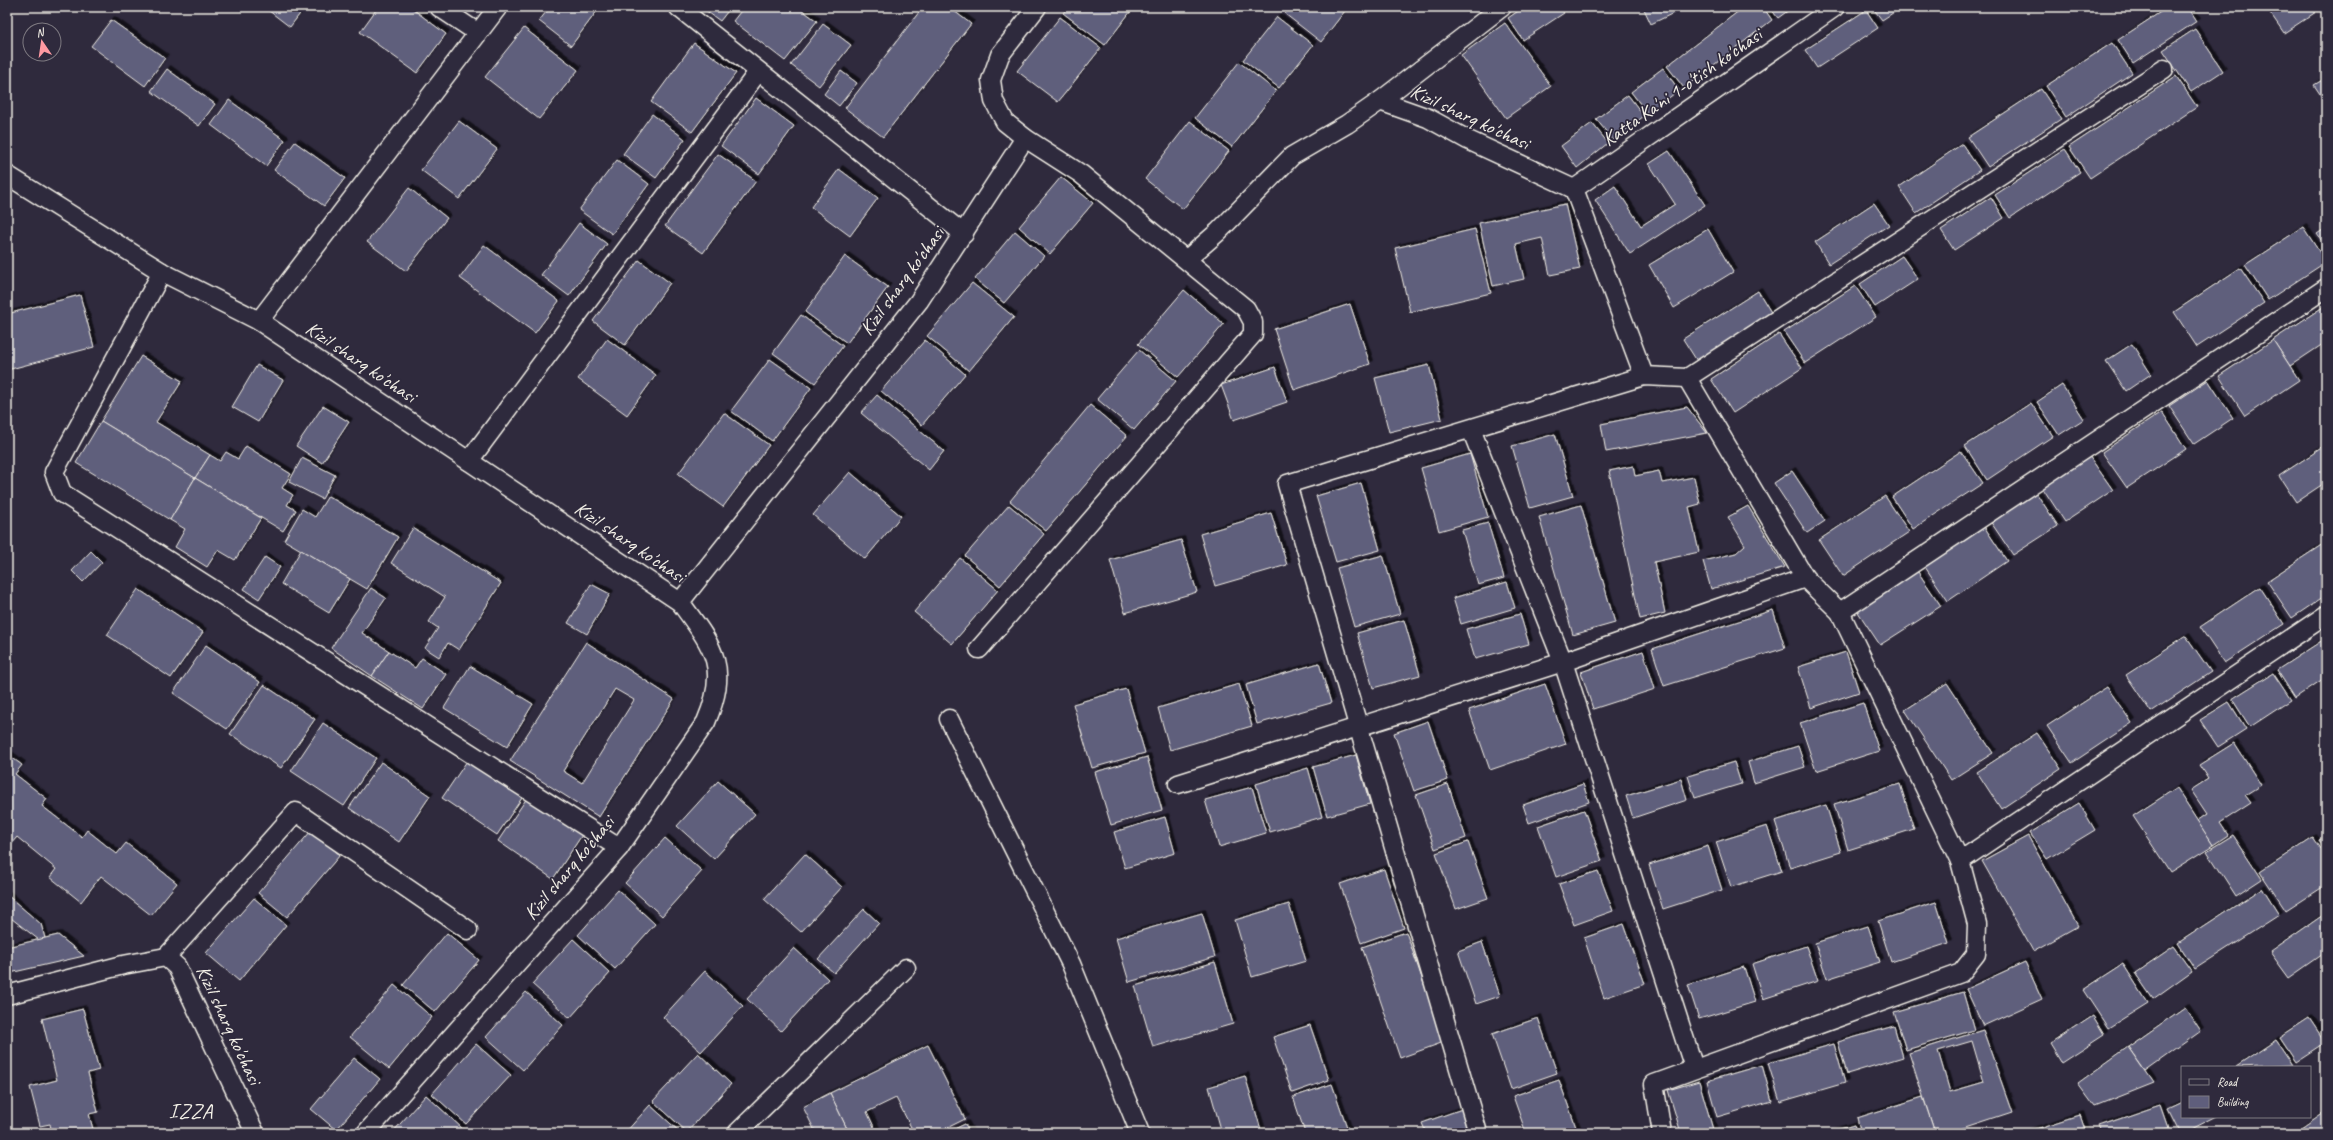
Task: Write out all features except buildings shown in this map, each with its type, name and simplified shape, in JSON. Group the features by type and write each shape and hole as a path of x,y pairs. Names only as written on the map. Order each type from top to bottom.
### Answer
{"street":[{"path":"439,7 478,33"},
{"path":"259,321 498,7"},
{"path":"678,7 964,234"},
{"path":"979,650 1253,334 1253,322 1246,309 1187,259 1081,174 1025,138 1005,122 994,101 991,80 1000,55 1037,7"},
{"path":"1380,101 1502,7"},
{"name":"Katta Ka'ni 1-o'tish ko'chasi","path":"1574,189 1835,7"},
{"path":"1478,1133 1287,484 1644,376 1687,378 2164,69"},
{"path":"469,460 758,72"},
{"name":"Kizil sharq ko'chasi","path":"1187,259 1218,232 1292,156 1347,124 1380,101 1428,118 1468,140 1574,189"},
{"name":"Kizil sharq ko'chasi","path":"680,602 919,301 1025,138"},
{"name":"Kizil sharq ko'chasi","path":"7,175 162,272 259,321 680,602 700,629 715,656 717,673 713,707 706,722 619,848 366,1133"},
{"path":"1574,189 1644,376"},
{"path":"162,272 54,472 62,493 619,848"},
{"path":"1840,612 2326,288"},
{"path":"1662,1133 1654,1084 1694,1068 1961,973 1976,954 1978,924 1960,862 1840,612 1805,578 1687,378"},
{"path":"1470,429 1563,662 1694,1068"},
{"path":"1178,784 1563,662 1805,578"},
{"path":"1960,862 2326,615"},
{"path":"949,720 1071,964 1140,1133"},
{"path":"166,958 296,812 468,930"},
{"name":"Kizil sharq ko'chasi","path":"7,995 130,963 166,958 177,967 255,1133"},
{"path":"737,1133 906,968"}],"district":[{"name":"IZZA","path":"191,1111"}]}
